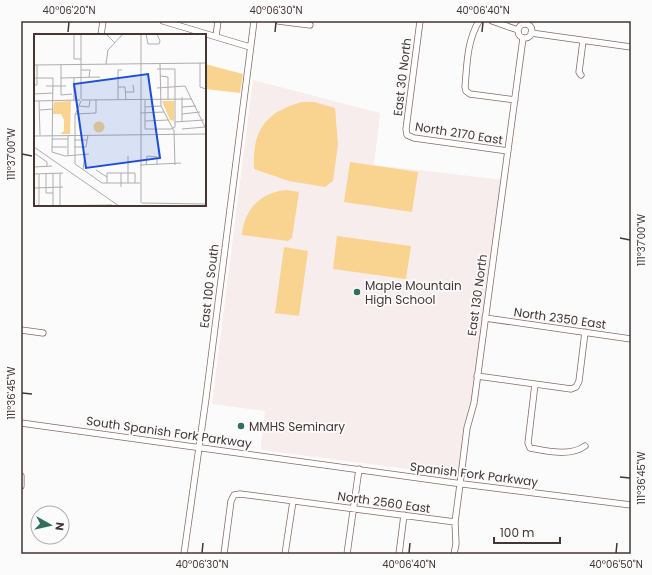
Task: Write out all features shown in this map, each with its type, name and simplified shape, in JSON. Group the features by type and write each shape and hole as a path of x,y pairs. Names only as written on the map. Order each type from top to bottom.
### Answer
{"street":[{"path":"101,34 103,21"},
{"path":"163,21 250,47"},
{"path":"216,36 218,21"},
{"name":"East 100 South","path":"184,554 254,21"},
{"path":"278,21 310,25"},
{"name":"East 30 North","path":"407,136 406,130 420,21"},
{"path":"479,21 472,34 470,42 464,87 470,94 515,100"},
{"path":"492,21 518,30 519,34 523,38 531,34 631,48"},
{"path":"518,30 520,26 526,23 530,28 531,34"},
{"name":"East 130 North","path":"454,554 456,544 455,522 467,428 474,403 523,38"},
{"path":"581,75 579,72 583,41"},
{"name":"North 2170 East","path":"407,136 508,151"},
{"name":"North 2350 East","path":"485,318 631,339"},
{"path":"21,330 43,334"},
{"path":"477,376 570,388 576,387 579,381 585,332"},
{"path":"535,384 528,442 530,448 556,452 579,450 585,446"},
{"name":"South Spanish Fork Parkway","path":"21,422 314,462"},
{"name":"Spanish Fork Parkway","path":"314,462 631,505"},
{"path":"347,554 359,469"},
{"path":"21,476 21,486"},
{"name":"North 2560 East","path":"224,554 231,501 234,494 455,522"},
{"path":"285,554 292,501"},
{"path":"399,554 404,516"}],"shaded area":[{"path":"206,64 243,74 240,93 206,89"},
{"name":"Maple Mountain High School","path":"253,80 380,113 374,165 504,180 462,476 262,450 261,447 265,411 212,404"},
{"path":"302,102 314,102 335,108 338,144 333,181 325,187 289,181 254,169 255,144 263,125 279,111"},
{"path":"350,162 418,172 412,212 344,202"},
{"path":"287,190 299,192 292,238 288,241 242,235 246,217 250,210 262,198 278,191"},
{"path":"337,236 411,246 406,279 333,269"},
{"path":"284,247 308,251 299,316 275,313"}],"place":[{"name":"Maple Mountain High School","path":"357,292"},
{"name":"MMHS Seminary","path":"241,426"}]}
